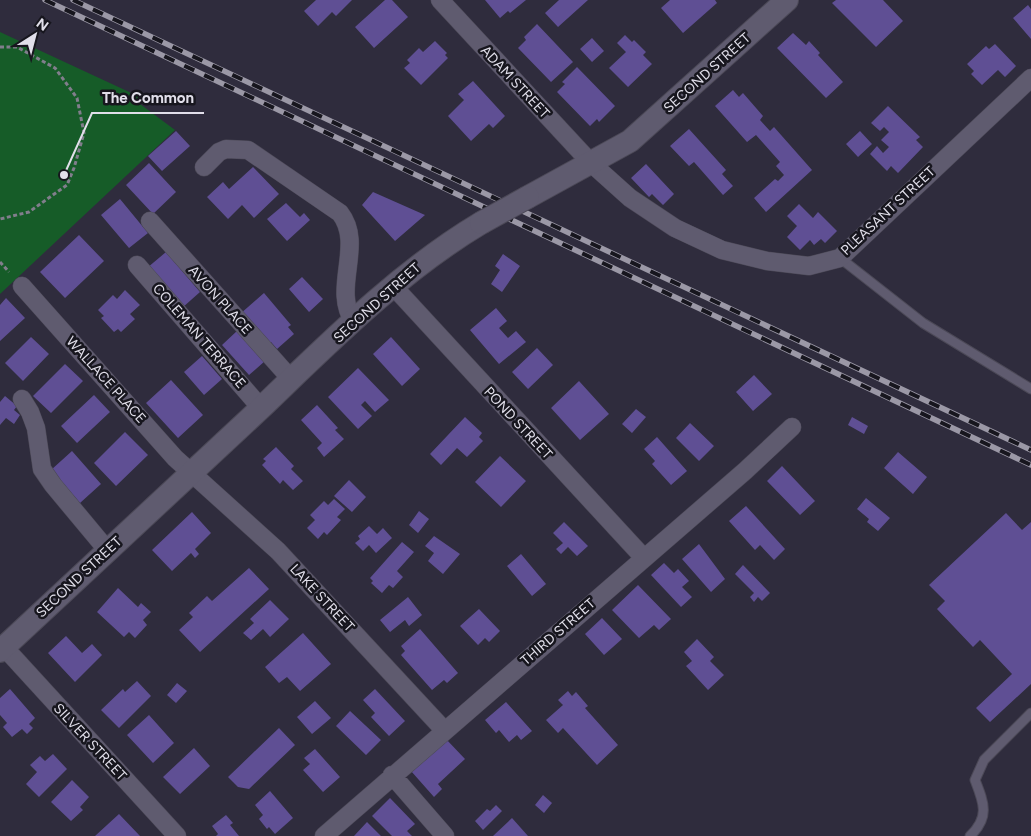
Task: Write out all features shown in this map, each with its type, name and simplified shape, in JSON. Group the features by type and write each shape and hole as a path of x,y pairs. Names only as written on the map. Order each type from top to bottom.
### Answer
{"street":[{"name":"ADAM STREET","path":"440,0 591,163"},
{"name":"SECOND STREET","path":"2,649 354,322 436,252 528,196 624,145 652,123 787,0"},
{"name":"PLEASANT STREET","path":"591,163 637,203 675,228 722,250 767,261 809,266 840,258 1031,78"},
{"path":"204,167 219,152 226,149 248,150 340,212 346,224 349,240 344,298 345,308 354,322"},
{"name":"AVON PLACE","path":"150,221 291,380"},
{"name":"COLEMAN TERRACE","path":"137,265 261,408"},
{"name":"WALLACE PLACE","path":"22,286 190,474"},
{"name":"POND STREET","path":"394,287 644,558"},
{"path":"22,400 30,412 36,428 42,469 108,551"},
{"name":"THIRD STREET","path":"324,836 392,775 745,471 792,427"},
{"name":"LAKE STREET","path":"190,474 278,551 444,730"},
{"name":"SILVER STREET","path":"2,649 177,836"},
{"path":"392,775 445,836"}],"lane":[{"path":"840,258 922,323 1031,389"},
{"path":"970,836 980,826 984,804 975,780 984,760 1029,718"}],"path":[{"path":"0,47 17,47 55,68 77,98 84,133 67,185 29,212 0,219"}],"green space":[{"path":"0,32 140,97 136,101 175,130 0,294"}],"building":[{"path":"316,0 352,0 336,16 332,12 318,26 304,11"},
{"path":"385,0 392,0 408,17 374,48 355,27"},
{"path":"485,0 526,0 510,13 508,11 500,18"},
{"path":"559,0 588,0 558,27 545,13"},
{"path":"670,0 715,0 717,3 683,33 661,8"},
{"path":"836,0 883,0 903,21 876,47 832,3"},
{"path":"1028,5 1031,9 1031,39 1013,18"},
{"path":"537,24 573,62 551,82 518,48 526,40 524,37"},
{"path":"793,33 806,45 809,41 820,53 818,55 843,82 826,98 777,48"},
{"path":"625,35 632,42 634,40 646,52 643,55 652,64 628,87 609,68 626,52 617,43"},
{"path":"592,38 604,51 592,62 580,49"},
{"path":"435,41 447,53 445,55 448,58 421,85 404,68 410,63 407,60 419,48 423,52"},
{"path":"995,44 1016,66 1005,77 998,70 982,85 971,74 974,71 967,64 986,46 989,49"},
{"path":"577,67 615,106 599,122 597,119 590,126 557,92 565,84 562,82"},
{"path":"473,81 505,116 493,128 489,124 471,141 448,116 464,100 458,94"},
{"path":"733,90 739,97 743,93 763,116 760,120 770,131 774,127 812,170 766,212 754,198 775,179 778,181 784,175 776,166 780,162 756,135 747,142 715,106"},
{"path":"888,106 920,137 916,140 923,147 898,173 891,166 887,171 870,154 877,146 883,153 889,147 881,140 889,132 884,127 880,131 871,123"},
{"path":"689,129 726,170 722,174 733,186 723,195 694,162 689,166 670,146"},
{"path":"176,131 190,146 162,171 148,156"},
{"path":"860,131 872,144 858,157 846,144"},
{"path":"149,163 176,192 153,214 126,185"},
{"path":"646,164 674,194 663,205 652,194 649,197 631,178"},
{"path":"253,167 279,194 254,218 242,205 228,219 207,197 223,182 229,189"},
{"path":"373,192 425,215 395,241 362,205"},
{"path":"120,199 148,233 129,248 101,215"},
{"path":"286,203 300,217 304,213 310,220 287,241 267,219"},
{"path":"799,204 813,218 818,212 837,231 825,243 821,239 814,245 810,240 800,250 787,237 797,226 787,216"},
{"path":"79,235 104,261 65,298 40,272"},
{"path":"166,252 200,292 182,308 147,268"},
{"path":"503,254 520,266 502,292 491,284 500,270 495,266"},
{"path":"302,277 323,299 309,312 289,289"},
{"path":"125,290 140,305 130,314 135,319 121,332 118,329 114,332 101,318 104,316 98,310 113,295 117,299"},
{"path":"264,293 291,325 288,327 294,334 277,349 271,342 267,345 240,314"},
{"path":"6,298 25,318 0,341 0,305"},
{"path":"496,308 507,321 499,328 508,338 516,331 526,342 499,364 470,330"},
{"path":"238,330 265,361 249,375 222,345"},
{"path":"31,337 49,354 23,381 5,363"},
{"path":"391,337 420,369 402,386 373,354"},
{"path":"537,348 553,365 528,389 512,372"},
{"path":"202,356 222,379 204,395 184,372"},
{"path":"65,364 83,381 51,413 33,396"},
{"path":"358,368 389,400 375,412 365,401 361,405 372,416 358,429 328,397"},
{"path":"754,375 772,394 753,411 736,392"},
{"path":"171,380 203,415 178,438 146,403"},
{"path":"579,381 609,414 580,440 551,408"},
{"path":"94,395 110,412 77,443 61,426"},
{"path":"5,396 17,406 14,410 20,415 14,424 6,418 0,425 0,402"},
{"path":"317,405 338,428 335,430 344,439 324,457 317,448 322,443 301,420"},
{"path":"636,409 646,417 632,433 622,424"},
{"path":"465,417 482,433 479,437 483,441 467,457 457,448 441,465 430,454"},
{"path":"852,417 868,426 864,434 848,425"},
{"path":"690,423 714,446 699,461 676,438"},
{"path":"125,432 148,455 116,486 94,463"},
{"path":"657,437 687,471 671,485 652,464 655,461 644,449"},
{"path":"276,447 294,466 291,469 303,481 293,490 283,480 280,484 262,465 266,461 263,459"},
{"path":"72,451 101,484 80,503 51,470"},
{"path":"898,452 927,477 913,494 884,468"},
{"path":"500,456 526,481 501,507 475,482"},
{"path":"782,466 815,501 800,515 767,481"},
{"path":"349,480 366,497 352,512 334,496"},
{"path":"866,498 890,518 878,531 867,522 869,519 857,509"},
{"path":"334,499 345,509 337,517 341,520 327,535 324,532 318,539 307,528 315,520 310,515 324,501 328,505"},
{"path":"746,506 785,549 774,560 760,545 755,550 729,521"},
{"path":"419,511 429,519 418,533 409,525"},
{"path":"192,512 211,533 195,549 199,554 195,558 191,553 172,571 152,550"},
{"path":"1006,513 1022,530 1031,522 1031,684 990,722 976,708 1012,674 980,640 973,647 937,609 945,601 929,585"},
{"path":"564,522 588,546 577,556 568,547 561,554 556,549 563,543 553,533"},
{"path":"369,526 377,534 383,528 392,538 376,553 369,545 363,551 355,543 360,539 358,536"},
{"path":"434,536 460,554 443,574 428,561 434,553 425,546"},
{"path":"402,542 414,552 397,571 403,577 393,588 389,585 382,593 371,583 373,581 370,578"},
{"path":"699,544 725,579 711,592 682,559"},
{"path":"521,554 546,584 532,596 507,566"},
{"path":"664,563 674,573 678,569 689,581 682,587 692,597 681,607 651,575"},
{"path":"743,565 770,593 762,601 758,597 754,602 750,597 754,593 735,574"},
{"path":"249,568 269,589 200,652 179,630 193,617 189,613 207,596 212,601"},
{"path":"638,585 671,619 659,630 654,625 639,638 612,610"},
{"path":"118,588 138,607 141,603 151,612 143,620 147,625 135,638 129,632 124,637 97,612"},
{"path":"408,597 422,615 409,626 405,620 390,632 380,620"},
{"path":"270,600 289,619 270,637 263,629 251,640 243,633 254,623 250,619"},
{"path":"479,609 500,631 489,642 485,638 478,645 460,626"},
{"path":"602,618 622,639 604,655 585,634"},
{"path":"420,629 458,673 447,683 444,680 432,690 401,655 405,651 401,646"},
{"path":"303,633 331,664 300,691 287,677 279,683 265,667"},
{"path":"66,636 82,653 92,644 102,655 75,682 48,653"},
{"path":"697,639 714,657 710,661 724,675 708,690 686,666 692,661 684,652"},
{"path":"137,681 151,696 119,728 101,710 123,689 125,692"},
{"path":"177,683 187,691 176,703 167,695"},
{"path":"10,689 35,718 29,724 33,728 27,734 22,729 12,737 3,727 7,723 0,715 0,698"},
{"path":"375,689 405,721 389,736 371,717 375,713 363,700"},
{"path":"568,691 572,696 576,692 588,706 585,708 618,745 597,765 563,728 558,733 546,720 563,705 558,700"},
{"path":"315,701 331,718 312,734 297,717"},
{"path":"506,702 532,731 521,740 517,735 509,742 499,730 496,733 485,720"},
{"path":"350,711 381,740 366,755 336,726"},
{"path":"149,715 174,743 153,763 127,735"},
{"path":"279,728 295,745 249,789 238,787 228,777"},
{"path":"446,739 465,759 438,784 442,789 434,797 411,771"},
{"path":"194,748 210,766 180,794 163,777"},
{"path":"315,749 340,777 323,792 303,770 310,764 304,758"},
{"path":"53,754 67,769 39,797 26,784 37,772 30,765 40,756 45,761"},
{"path":"72,780 89,797 80,807 83,810 71,821 51,802"},
{"path":"270,791 293,818 275,834 269,827 267,829 259,819 263,815 255,805"},
{"path":"543,795 552,803 544,813 535,805"},
{"path":"390,798 415,824 407,831 412,836 392,836 372,816"},
{"path":"496,805 502,811 483,830 475,821 487,809 490,811"},
{"path":"119,814 140,836 95,836"},
{"path":"226,815 233,823 230,825 239,836 216,836 218,834 212,826"},
{"path":"512,818 528,836 493,836"},
{"path":"367,822 381,836 354,836"}],"railway":[{"path":"45,0 1031,465"},
{"path":"73,0 1031,450"}],"place":[{"name":"The Common","path":"64,175"}]}
